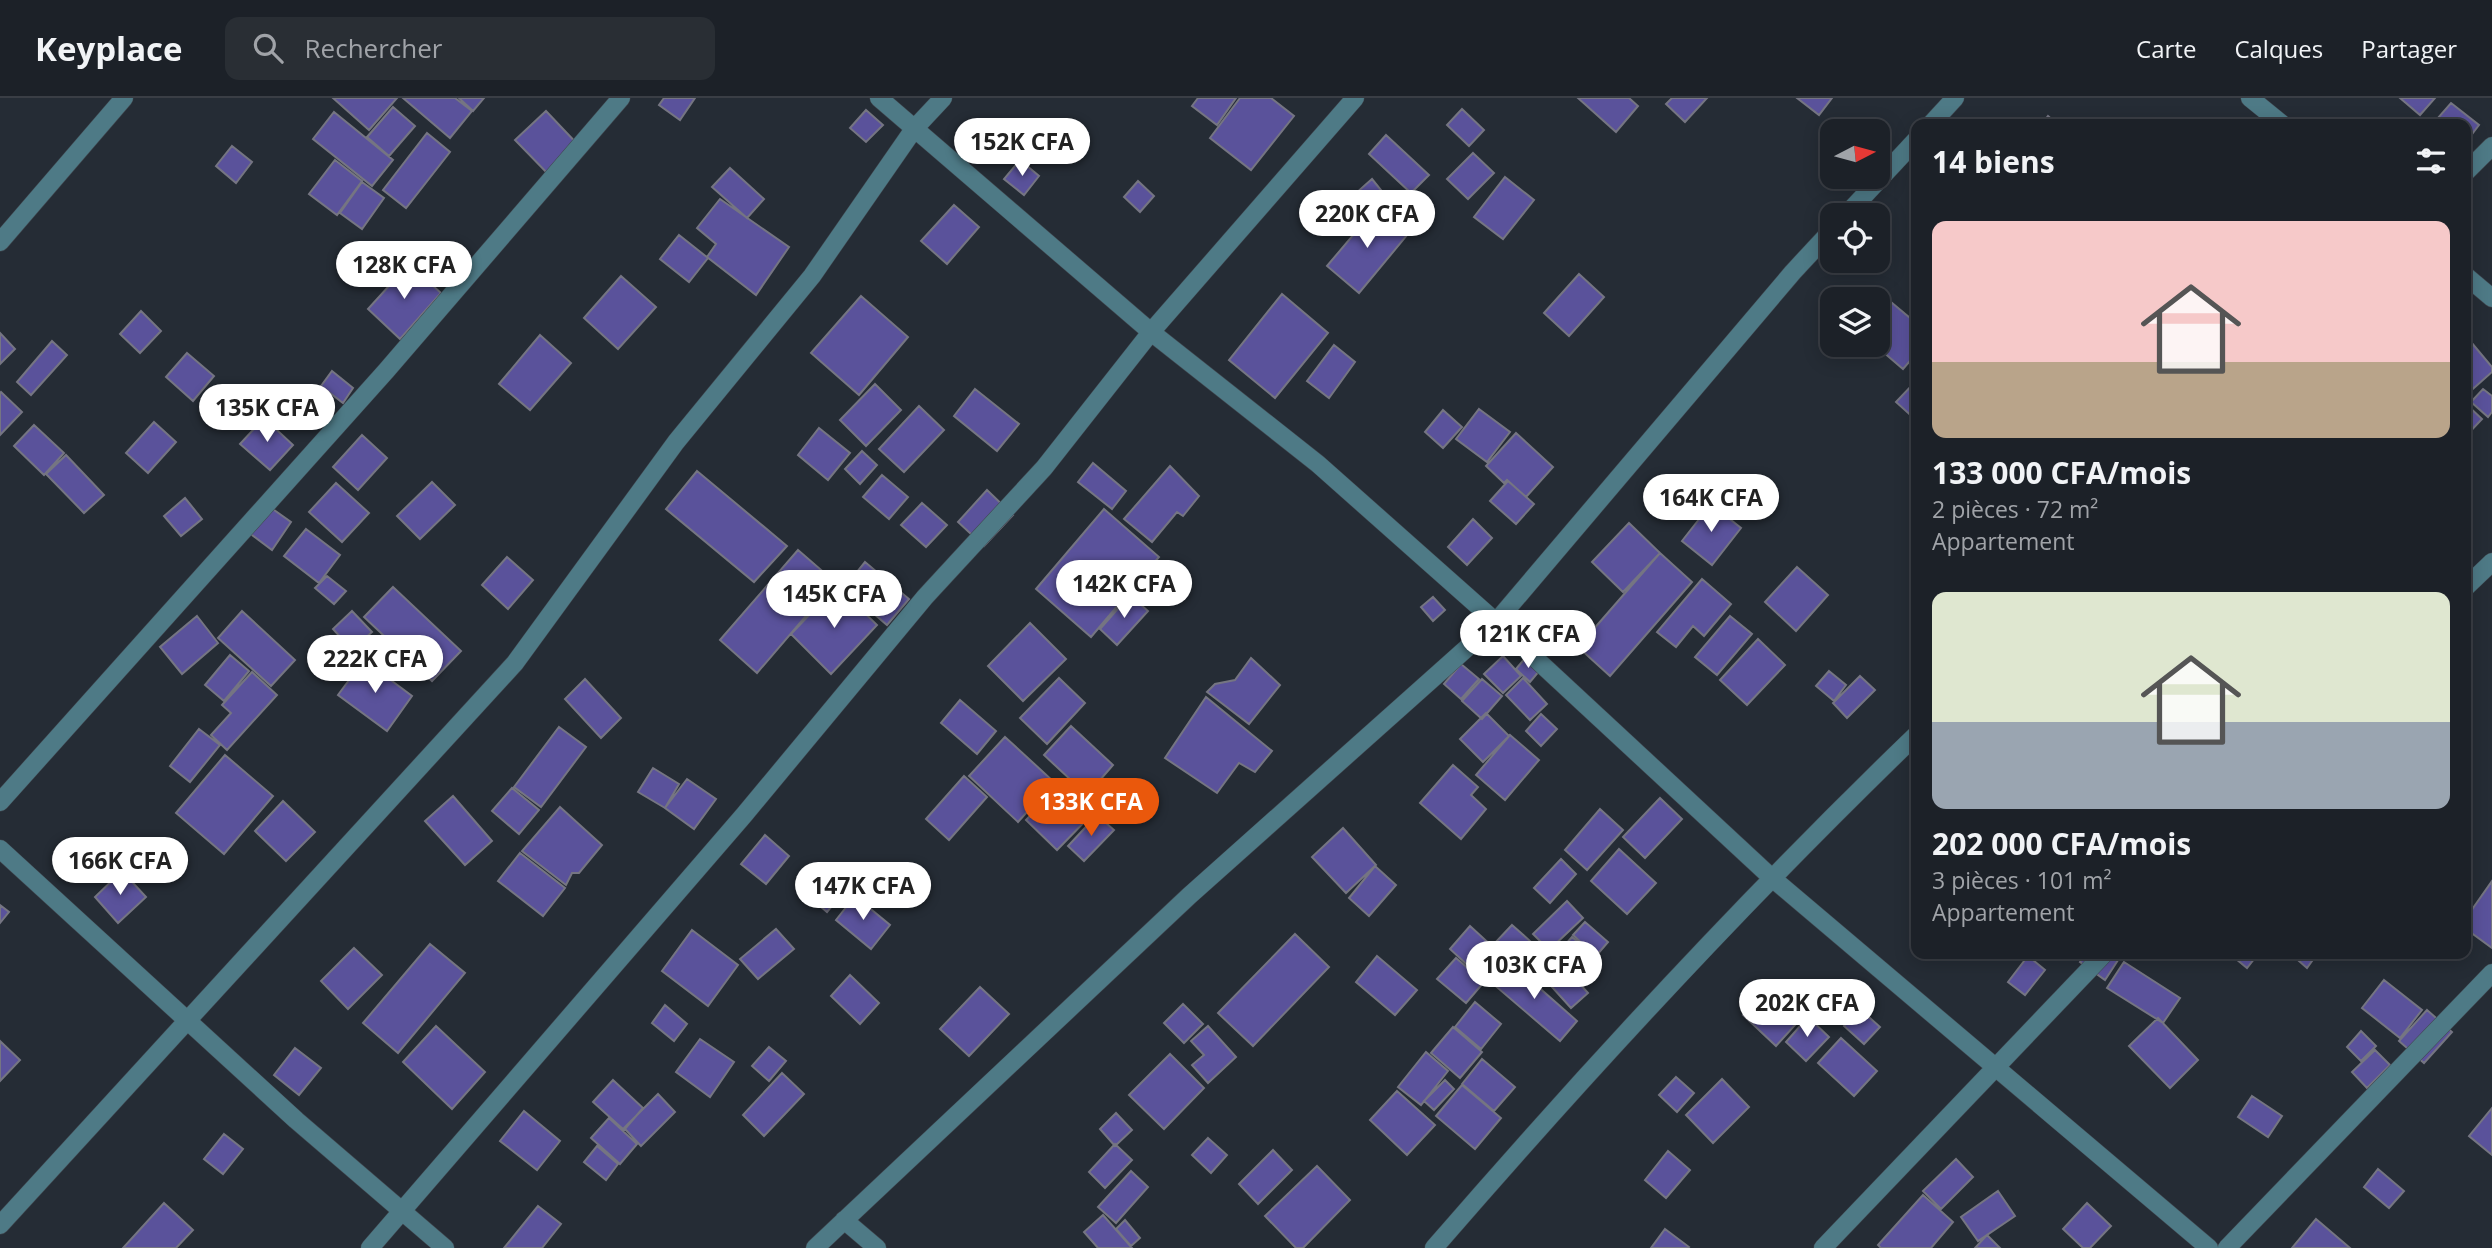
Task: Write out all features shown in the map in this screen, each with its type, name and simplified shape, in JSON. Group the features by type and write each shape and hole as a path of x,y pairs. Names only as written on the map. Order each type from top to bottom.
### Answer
{"street":[{"path":"0,242 124,98"},
{"path":"0,802 386,371 621,98"},
{"path":"879,98 1151,332 1318,464 1496,622 1772,878 2209,1248"},
{"path":"0,1225 515,663 676,442 812,275 914,129 943,98"},
{"path":"370,1248 404,1212 744,815 925,597 1044,468 1151,332 1355,98"},
{"path":"1936,119 1955,98"},
{"path":"2250,98 2276,119"},
{"path":"1857,203 1911,145"},
{"path":"2471,167 2492,146"},
{"path":"815,1248 1189,897 1496,622 1820,243"},
{"path":"2471,280 2492,298"},
{"path":"2471,582 2492,562"},
{"path":"1434,1248 1572,1089 1772,878 1911,740"},
{"path":"0,849 445,1248"},
{"path":"1823,1248 2099,959"},
{"path":"2227,1248 2492,974"},
{"path":"844,1220 877,1248"}],"building":[{"path":"333,98 397,98 369,130"},
{"path":"403,98 455,98 472,111 450,138"},
{"path":"459,98 484,98 473,111"},
{"path":"664,98 695,98 680,120 659,105"},
{"path":"1198,98 1236,98 1217,125 1192,106"},
{"path":"1240,98 1271,98 1294,116 1251,170 1210,138"},
{"path":"1578,98 1629,98 1638,106 1616,132"},
{"path":"1672,98 1707,98 1685,122 1666,104"},
{"path":"1797,98 1832,98 1819,115"},
{"path":"2400,98 2435,98 2420,115"},
{"path":"2451,103 2479,125 2471,135 2471,119 2437,119"},
{"path":"393,107 415,126 389,156 367,137"},
{"path":"1462,109 1484,130 1469,146 1447,125"},
{"path":"866,110 883,125 866,142 850,128"},
{"path":"546,111 583,150 553,179 515,140"},
{"path":"334,112 393,160 372,186 313,139"},
{"path":"427,133 450,152 406,208 383,190"},
{"path":"1386,135 1429,175 1411,193 1369,154"},
{"path":"232,146 252,162 236,183 216,166"},
{"path":"1473,153 1494,173 1468,199 1447,179"},
{"path":"335,160 362,181 337,215 309,194"},
{"path":"1020,160 1039,176 1024,195 1004,179"},
{"path":"730,168 764,199 747,218 712,187"},
{"path":"1505,177 1534,200 1503,239 1474,217"},
{"path":"1372,179 1385,195 1367,209 1355,194"},
{"path":"1138,181 1154,196 1140,212 1124,197"},
{"path":"362,182 384,198 362,229 340,213"},
{"path":"720,199 789,247 756,295 707,257 716,244 697,228"},
{"path":"954,205 979,227 947,264 921,241"},
{"path":"1376,208 1408,234 1359,293 1327,266"},
{"path":"679,235 708,258 689,282 660,259"},
{"path":"409,264 441,293 400,339 368,309"},
{"path":"1579,274 1604,297 1569,336 1544,313"},
{"path":"621,276 656,307 618,349 584,318"},
{"path":"1282,294 1328,333 1275,398 1229,360"},
{"path":"861,296 908,337 859,395 811,353"},
{"path":"1890,301 1911,319 1911,360 1903,369 1889,357"},
{"path":"141,311 161,331 140,353 120,334"},
{"path":"0,333 15,349 0,364"},
{"path":"540,335 571,363 530,410 499,384"},
{"path":"52,341 67,355 31,395 17,382"},
{"path":"2471,342 2492,367 2492,372 2471,391"},
{"path":"1334,345 1355,362 1329,398 1307,381"},
{"path":"187,353 214,376 193,401 166,377"},
{"path":"332,371 353,388 343,403 321,386"},
{"path":"875,384 901,410 866,446 840,420"},
{"path":"1911,386 1911,416 1896,402"},
{"path":"975,389 1019,424 997,451 954,416"},
{"path":"2483,389 2492,396 2492,412 2488,417 2471,402"},
{"path":"0,393 22,412 0,435"},
{"path":"919,406 944,430 904,472 879,449"},
{"path":"1479,409 1510,432 1487,462 1456,439"},
{"path":"2471,409 2482,419 2471,431"},
{"path":"1443,410 1462,427 1443,448 1425,432"},
{"path":"264,418 293,445 270,470 240,444"},
{"path":"154,422 176,442 148,473 126,453"},
{"path":"34,425 64,453 44,475 14,446"},
{"path":"819,428 850,453 828,480 798,455"},
{"path":"1516,433 1553,467 1526,497 1507,480 1504,483 1486,466"},
{"path":"362,435 387,458 358,490 333,467"},
{"path":"862,451 877,465 860,484 845,469"},
{"path":"66,455 104,495 84,513 46,474"},
{"path":"1093,463 1126,491 1112,509 1078,482"},
{"path":"1170,466 1199,496 1183,516 1177,512 1152,542 1124,519"},
{"path":"697,471 787,546 754,582 666,509"},
{"path":"882,475 908,497 889,519 863,497"},
{"path":"1508,481 1534,504 1516,524 1490,501"},
{"path":"432,482 455,505 420,539 397,516"},
{"path":"336,483 369,513 342,542 309,512"},
{"path":"987,490 1013,515 984,546 958,522"},
{"path":"185,498 202,519 181,536 164,516"},
{"path":"922,503 947,525 926,547 901,525"},
{"path":"1711,504 1741,528 1712,565 1682,541"},
{"path":"267,505 291,522 272,550 248,532"},
{"path":"1104,509 1159,557 1091,637 1036,589"},
{"path":"1473,519 1492,538 1467,565 1448,547"},
{"path":"1629,523 1660,553 1623,592 1592,562"},
{"path":"306,529 340,555 319,583 284,556"},
{"path":"798,550 835,582 757,673 720,640"},
{"path":"1660,553 1692,582 1610,676 1578,647"},
{"path":"507,557 533,580 508,609 482,585"},
{"path":"865,562 909,599 887,625 844,588"},
{"path":"1797,567 1828,595 1796,631 1765,602"},
{"path":"327,576 346,591 334,604 315,588"},
{"path":"1702,579 1731,604 1704,636 1693,626 1676,647 1657,632"},
{"path":"837,586 877,625 831,674 791,634"},
{"path":"393,587 461,651 432,681 364,617"},
{"path":"1130,595 1148,611 1117,645 1100,629"},
{"path":"1433,597 1445,610 1433,621 1421,607"},
{"path":"242,611 295,660 271,686 218,638"},
{"path":"352,611 372,632 352,650 333,629"},
{"path":"197,616 218,643 182,674 160,647"},
{"path":"1730,616 1752,634 1717,675 1695,657"},
{"path":"1030,623 1066,659 1023,701 988,666"},
{"path":"1758,639 1785,665 1747,705 1720,680"},
{"path":"230,655 249,671 224,701 205,685"},
{"path":"1503,656 1521,676 1503,693 1484,674"},
{"path":"1526,657 1540,670 1530,682 1516,669"},
{"path":"1251,658 1280,685 1249,724 1207,692 1215,684 1235,680"},
{"path":"364,660 412,696 387,731 338,695"},
{"path":"1461,664 1479,679 1461,699 1444,684"},
{"path":"1829,671 1846,685 1834,701 1816,686"},
{"path":"252,672 277,695 227,750 211,735 231,713 222,705"},
{"path":"1860,676 1875,690 1847,718 1833,703"},
{"path":"1059,678 1085,703 1047,744 1020,718"},
{"path":"1523,678 1547,704 1530,720 1506,695"},
{"path":"585,679 621,718 601,738 565,699"},
{"path":"1482,679 1502,696 1482,719 1462,701"},
{"path":"1206,697 1272,751 1255,772 1239,763 1217,793 1165,758"},
{"path":"960,700 996,731 977,754 941,723"},
{"path":"1486,713 1509,736 1483,762 1460,739"},
{"path":"1541,714 1557,729 1541,746 1526,731"},
{"path":"1071,726 1113,765 1087,795 1044,755"},
{"path":"559,727 586,747 541,807 514,787"},
{"path":"199,729 220,745 190,782 170,766"},
{"path":"1510,735 1539,760 1505,800 1476,775"},
{"path":"1005,737 1054,782 1018,822 969,776"},
{"path":"225,755 273,796 224,854 176,813"},
{"path":"1453,765 1478,787 1471,795 1486,809 1461,839 1420,803"},
{"path":"653,768 679,784 665,808 638,792"},
{"path":"964,776 987,797 949,840 926,819"},
{"path":"687,779 716,799 694,829 665,808"},
{"path":"1063,781 1097,809 1057,850 1026,820"},
{"path":"512,788 539,810 519,834 492,811"},
{"path":"453,796 492,841 465,865 425,821"},
{"path":"1660,798 1682,819 1645,858 1623,837"},
{"path":"283,801 315,832 286,861 255,831"},
{"path":"560,807 602,845 579,873 572,873 566,885 522,851"},
{"path":"1600,809 1623,830 1587,870 1565,850"},
{"path":"1097,815 1114,830 1084,861 1068,846"},
{"path":"1343,828 1376,865 1346,893 1312,857"},
{"path":"765,835 789,856 766,884 741,864"},
{"path":"1619,849 1656,883 1627,914 1591,881"},
{"path":"520,853 565,888 543,916 498,881"},
{"path":"1561,859 1576,874 1550,903 1534,888"},
{"path":"1375,866 1396,885 1369,916 1349,898"},
{"path":"122,871 146,897 118,923 95,897"},
{"path":"821,878 841,895 827,912 807,895"},
{"path":"2492,881 2492,948 2471,933 2471,911"},
{"path":"855,896 890,925 871,949 836,920"},
{"path":"1567,901 1583,918 1549,950 1533,934"},
{"path":"0,905 9,912 0,923"},
{"path":"1585,922 1608,942 1596,956 1573,935"},
{"path":"1512,925 1530,941 1512,961 1494,944"},
{"path":"1470,926 1506,959 1486,982 1450,949"},
{"path":"776,929 794,949 758,979 740,959"},
{"path":"692,930 738,965 708,1006 662,971"},
{"path":"1295,934 1329,967 1253,1046 1218,1013"},
{"path":"1572,937 1586,949 1573,965 1558,953"},
{"path":"430,944 465,973 398,1053 363,1023"},
{"path":"1539,947 1554,959 1537,980 1523,967"},
{"path":"354,948 382,975 348,1009 321,981"},
{"path":"1377,956 1417,990 1395,1015 1356,982"},
{"path":"1456,958 1484,982 1466,1003 1437,979"},
{"path":"2026,959 2032,959 2045,970 2025,995 2008,982"},
{"path":"2082,959 2119,959 2105,980 2080,962"},
{"path":"2236,959 2254,959 2247,968"},
{"path":"2297,959 2313,959 2307,968"},
{"path":"1510,962 1577,1021 1560,1041 1492,983"},
{"path":"1560,962 1588,993 1571,1008 1543,977"},
{"path":"2124,962 2180,998 2163,1023 2107,988"},
{"path":"850,975 879,1003 860,1024 831,996"},
{"path":"2384,980 2422,1010 2400,1038 2362,1008"},
{"path":"1772,984 1805,1014 1776,1046 1743,1015"},
{"path":"980,987 1009,1014 969,1056 940,1029"},
{"path":"1475,1002 1501,1024 1481,1049 1455,1027"},
{"path":"1183,1004 1203,1024 1184,1043 1164,1023"},
{"path":"665,1005 687,1024 674,1041 652,1023"},
{"path":"1860,1009 1880,1027 1864,1044 1844,1026"},
{"path":"2427,1010 2452,1032 2424,1063 2399,1041"},
{"path":"1808,1017 1829,1037 1806,1061 1786,1042"},
{"path":"2158,1018 2198,1060 2170,1088 2129,1046"},
{"path":"436,1026 485,1072 452,1109 403,1062"},
{"path":"1208,1026 1236,1057 1208,1083 1192,1065 1204,1055 1191,1041"},
{"path":"1453,1027 1482,1052 1460,1078 1431,1053"},
{"path":"2361,1031 2376,1046 2361,1061 2347,1047"},
{"path":"1841,1038 1877,1071 1854,1096 1818,1063"},
{"path":"700,1039 734,1062 710,1097 676,1072"},
{"path":"0,1041 20,1060 0,1081"},
{"path":"769,1047 786,1061 769,1081 752,1066"},
{"path":"295,1048 321,1068 299,1095 274,1075"},
{"path":"2375,1050 2390,1065 2367,1088 2352,1072"},
{"path":"1426,1052 1448,1071 1421,1105 1398,1087"},
{"path":"1170,1054 1204,1088 1164,1129 1129,1095"},
{"path":"1482,1059 1515,1087 1494,1111 1462,1084"},
{"path":"782,1073 804,1094 764,1136 743,1115"},
{"path":"1676,1077 1694,1093 1677,1112 1659,1095"},
{"path":"1722,1079 1749,1107 1713,1143 1686,1115"},
{"path":"613,1080 643,1108 624,1130 593,1102"},
{"path":"1445,1080 1454,1089 1434,1110 1424,1101"},
{"path":"1462,1085 1501,1118 1475,1149 1436,1116"},
{"path":"1397,1091 1435,1125 1407,1155 1370,1120"},
{"path":"658,1094 675,1112 641,1146 624,1128"},
{"path":"2252,1096 2282,1116 2268,1137 2238,1117"},
{"path":"2492,1108 2492,1155 2469,1136"},
{"path":"524,1111 560,1141 537,1170 500,1141"},
{"path":"1116,1113 1132,1130 1115,1146 1100,1129"},
{"path":"609,1118 637,1144 620,1164 591,1138"},
{"path":"224,1134 243,1149 223,1174 204,1159"},
{"path":"1208,1138 1227,1155 1211,1173 1192,1155"},
{"path":"1115,1144 1132,1160 1105,1188 1089,1172"},
{"path":"597,1146 618,1164 606,1180 584,1162"},
{"path":"1273,1150 1292,1170 1258,1204 1239,1184"},
{"path":"1668,1151 1690,1170 1666,1198 1645,1180"},
{"path":"1956,1159 1973,1177 1941,1209 1923,1191"},
{"path":"1317,1166 1350,1200 1303,1248 1296,1248 1265,1216"},
{"path":"2378,1169 2404,1191 2389,1208 2364,1187"},
{"path":"1131,1171 1148,1187 1116,1223 1098,1207"},
{"path":"1998,1191 2015,1216 1978,1241 1961,1217"},
{"path":"1923,1195 1953,1222 1931,1248 1881,1248 1878,1245"},
{"path":"164,1203 193,1230 176,1248 123,1248"},
{"path":"2087,1203 2111,1226 2090,1248 2083,1248 2063,1229"},
{"path":"538,1206 561,1224 542,1248 504,1248"},
{"path":"1103,1215 1132,1248 1098,1248 1084,1232"},
{"path":"2316,1219 2350,1248 2292,1248"},
{"path":"1125,1220 1140,1238 1131,1246 1116,1229"},
{"path":"1665,1229 1689,1247 1651,1248"},
{"path":"1987,1235 2000,1248 1975,1248"}]}
